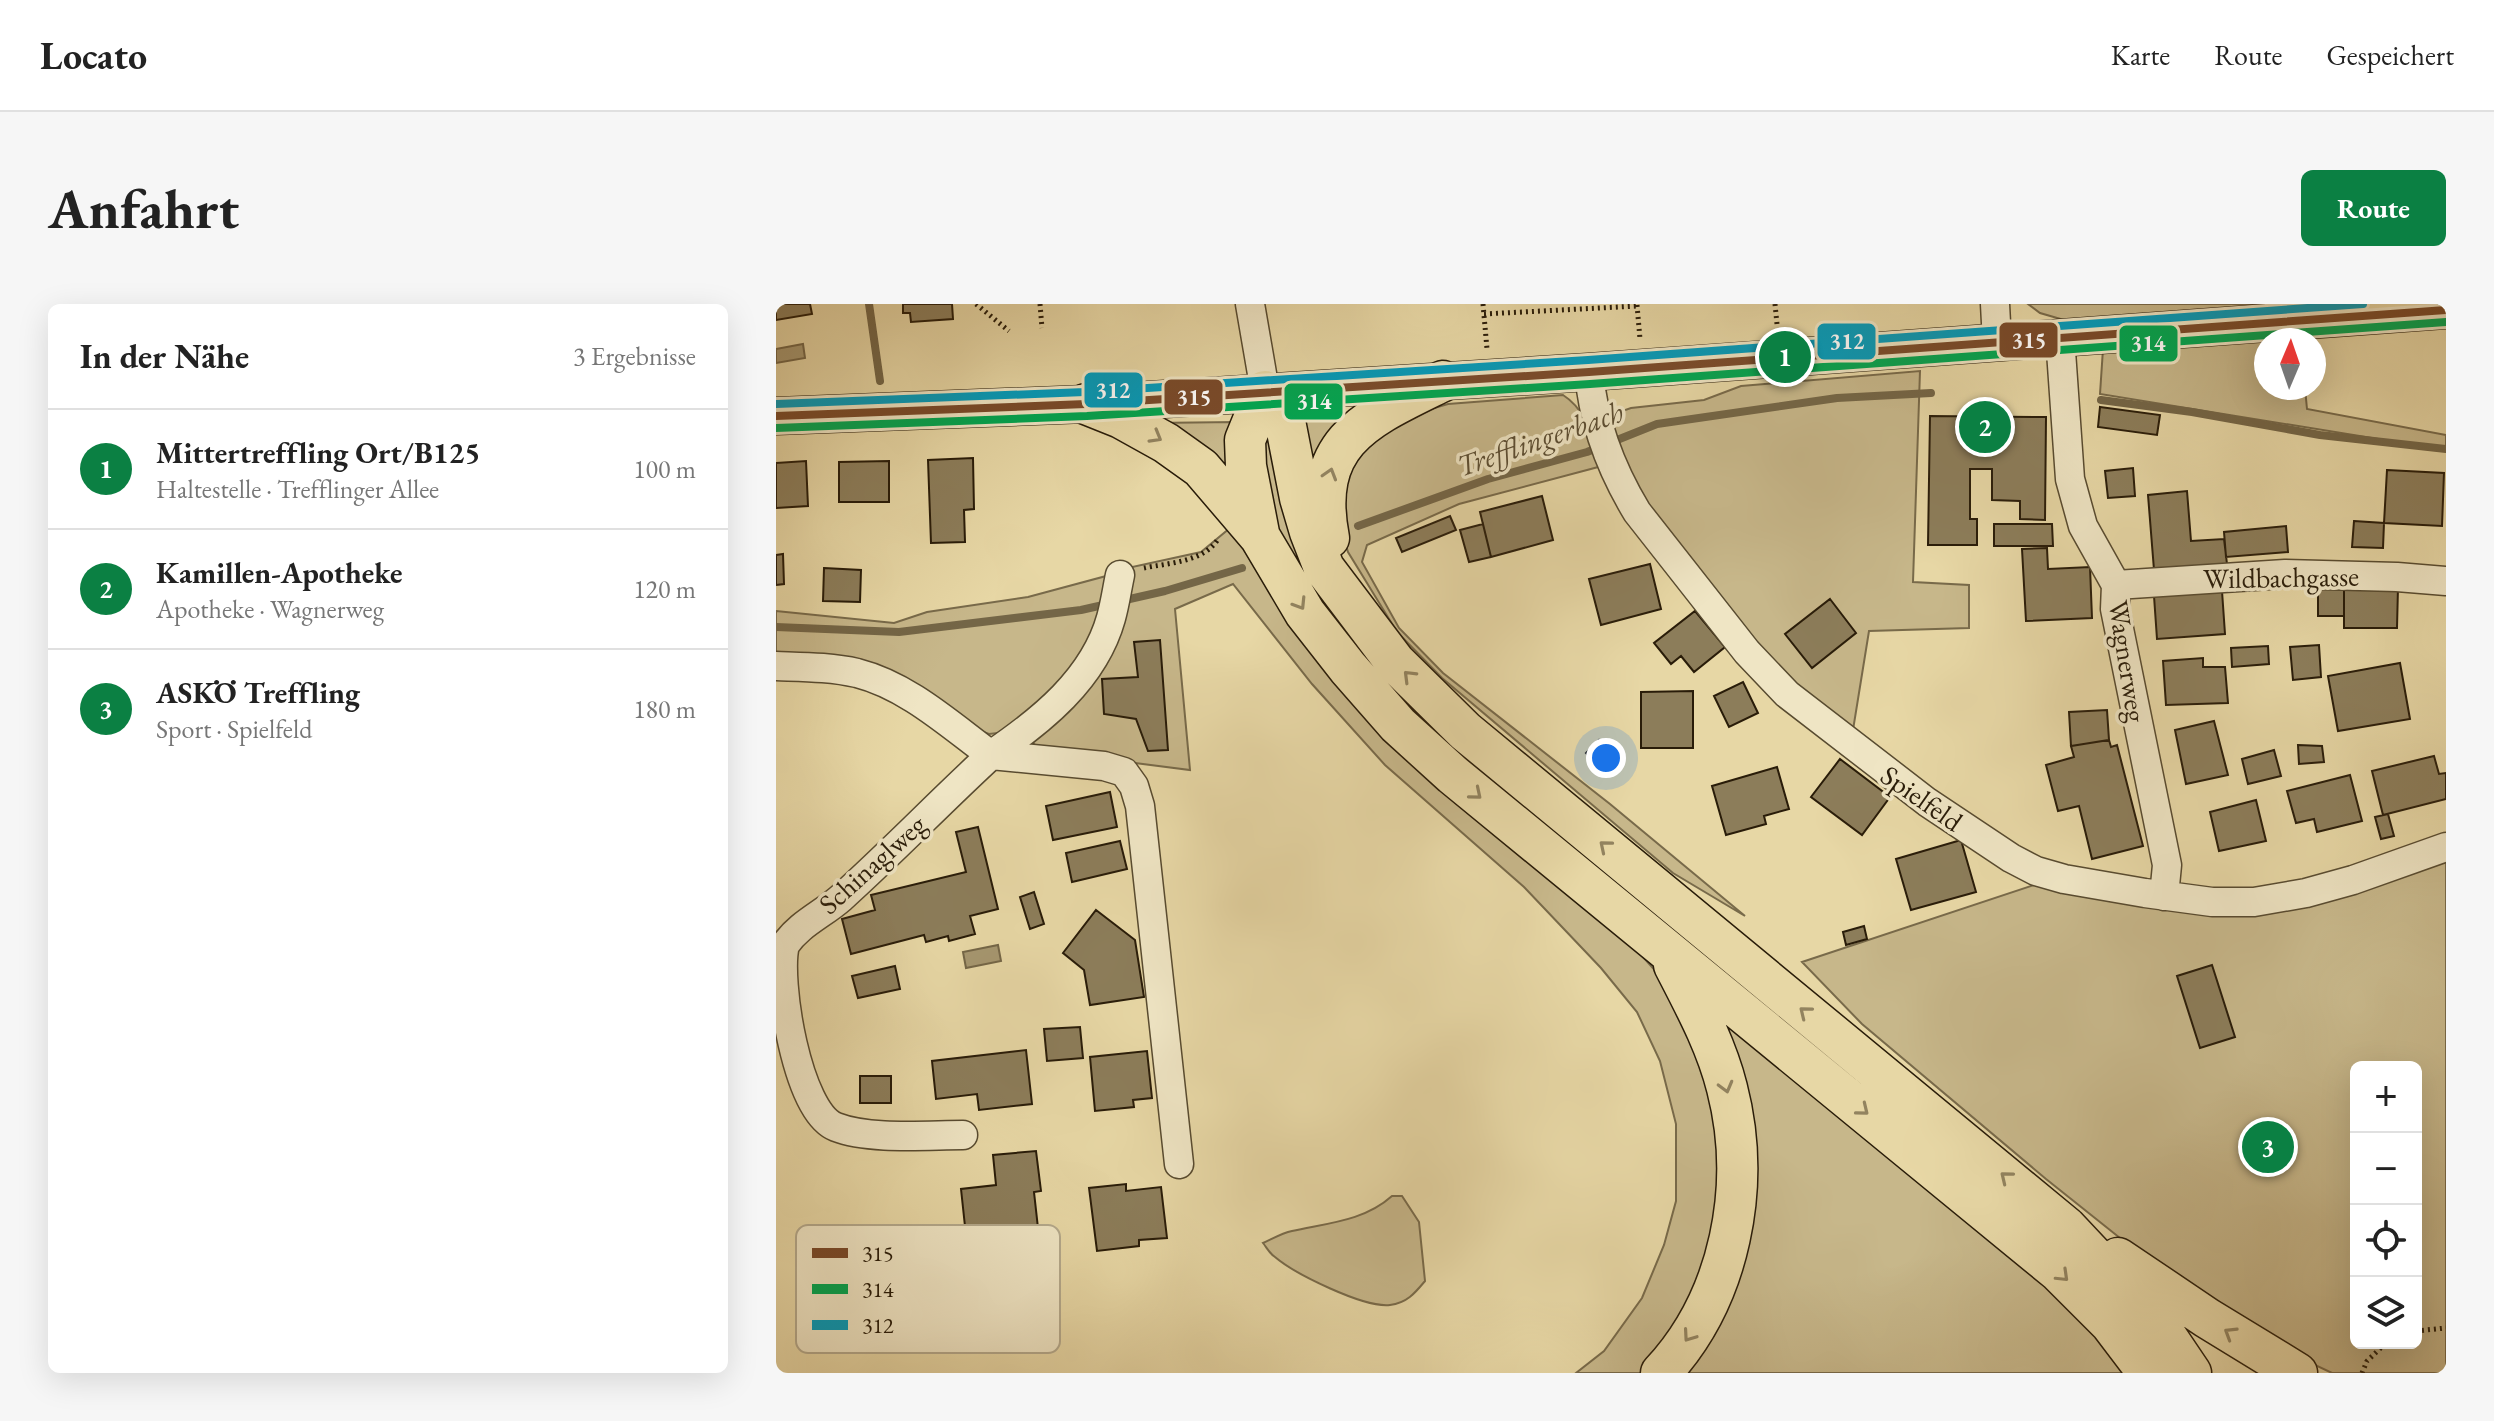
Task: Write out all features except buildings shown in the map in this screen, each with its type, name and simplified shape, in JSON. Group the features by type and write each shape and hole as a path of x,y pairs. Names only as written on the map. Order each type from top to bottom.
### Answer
{"highway":[{"path":"1350,603 1332,553 1326,524 1324,498 1335,456 1376,414 1443,381"},
{"path":"1260,537 1250,497 1245,440 1265,391"},
{"path":"1265,391 1285,421 1300,498 1324,568 1395,662 1465,731 2066,1227 2297,1373"},
{"path":"1086,404 1155,436 1201,468 1260,537 1305,613 1398,725 1453,775 2059,1272 2110,1323 2148,1373"},
{"path":"1661,1373 1697,1324 1718,1279 1732,1231 1737,1180 1736,1134 1723,1074 1709,1037 1667,951"},
{"path":"2066,1227 2160,1327 2191,1373"}],"main road":[{"path":"776,416 1086,404 1589,372 2446,310"}],"street":[{"path":"1250,304 1265,391"},
{"path":"1995,304 1997,342"},
{"name":"Wagnerweg","path":"2060,337 2065,434 2072,488 2083,526 2116,585 2115,609 2167,865 2164,896"},
{"name":"Spielfeld","path":"1589,372 1595,417 1623,490 1747,652 1787,694 1875,764 1979,838 2036,871 2107,888 2212,902 2254,902 2306,893 2353,880 2446,847"},
{"name":"Wildbachgasse","path":"2116,585 2209,576 2285,574 2446,581"},
{"path":"991,755 1029,729 1074,686 1097,650 1111,620 1120,575"},
{"path":"776,666 816,667 858,673 893,687 931,710 991,755 1104,766 1124,772 1134,786 1140,806 1179,1164"},
{"name":"Schinaglweg","path":"963,1135 858,1133 832,1126 813,1105 797,1077 777,993 777,966 784,945 806,923 839,901 991,755"}],"path":[{"path":"976,304 1009,331"},
{"path":"1040,304 1042,328"},
{"path":"1483,304 1487,350"},
{"path":"1775,304 1777,324"},
{"path":"1484,314 1638,305 1640,340"},
{"path":"1120,575 1195,557 1213,548 1220,536"},
{"path":"2422,1330 2446,1328"},
{"path":"2362,1373 2367,1361 2380,1349"}],"shaded area":[{"path":"2028,304 2325,304 2104,320 2064,320 2040,313"},
{"path":"2254,337 2254,400 2306,400 2307,409 2446,435 2446,450 2100,394 2103,349"},
{"path":"803,344 805,358 776,363 776,349"},
{"path":"1920,371 1913,582 1969,585 1969,628 1869,631 1853,730 1814,702 1772,663 1636,493 1605,417 1631,408 1704,400 1741,386"},
{"path":"1563,395 1584,417 1602,466 1459,504 1367,545 1362,562 1399,628 1443,673 1610,804 1745,916 1673,873 1442,678 1397,632 1348,552 1339,523 1351,460 1368,443 1424,411 1448,404"},
{"path":"1361,414 1317,477 1299,418"},
{"path":"1236,422 1235,472 1153,423"},
{"path":"1274,433 1382,671 1473,765 1397,702 1341,637 1281,540 1258,442"},
{"path":"1230,528 1295,629 1619,930 1660,976 1685,1013 1719,1110 1721,1202 1696,1296 1642,1373 1576,1373 1604,1351 1642,1298 1664,1245 1676,1201 1676,1124 1660,1061 1637,1012 1601,968 1524,887 1385,765 1312,684 1233,584 1175,609 1190,770 1041,751 1033,743 1035,734 1120,623 1132,567 1201,552"},
{"path":"1110,575 1099,629 1074,673 1007,732 989,734 776,657 776,611 894,623 927,612 1028,597"},
{"path":"2446,860 2446,1373 2332,1373 2298,1357 2135,1250 1862,1024 1802,962 2043,882 2175,911"},
{"path":"998,945 1001,961 966,968 963,952"},
{"path":"1697,987 2004,1240 2132,1373 1678,1373 1736,1259"},
{"path":"1392,1196 1402,1196 1419,1222 1425,1281 1401,1302 1378,1304 1330,1288 1285,1264 1263,1243 1288,1232 1358,1216"}],"waterway":[{"path":"869,304 880,381"},
{"name":"Trefflingerbach","path":"1358,526 1488,479 1587,452 1657,424 1837,398 1931,393"},
{"name":"Trefflingerbach","path":"2101,400 2192,412 2320,435 2446,449"},
{"name":"Trefflingerbach","path":"776,627 899,632 1081,610 1165,591 1242,568"}],"transit line":[{"name":"312","path":"776,404 1085,392 1588,360 2363,304"},
{"name":"315","path":"776,416 1086,404 1589,372 2446,310"},
{"name":"314","path":"776,428 1087,416 1590,384 2446,322"}],"place":[{"name":"Mittertreffling Ort/B125","path":"1785,357"},
{"name":"Kamillen-Apotheke","path":"1985,427"},
{"name":"ASKÖ Treffling","path":"2268,1147"}]}
